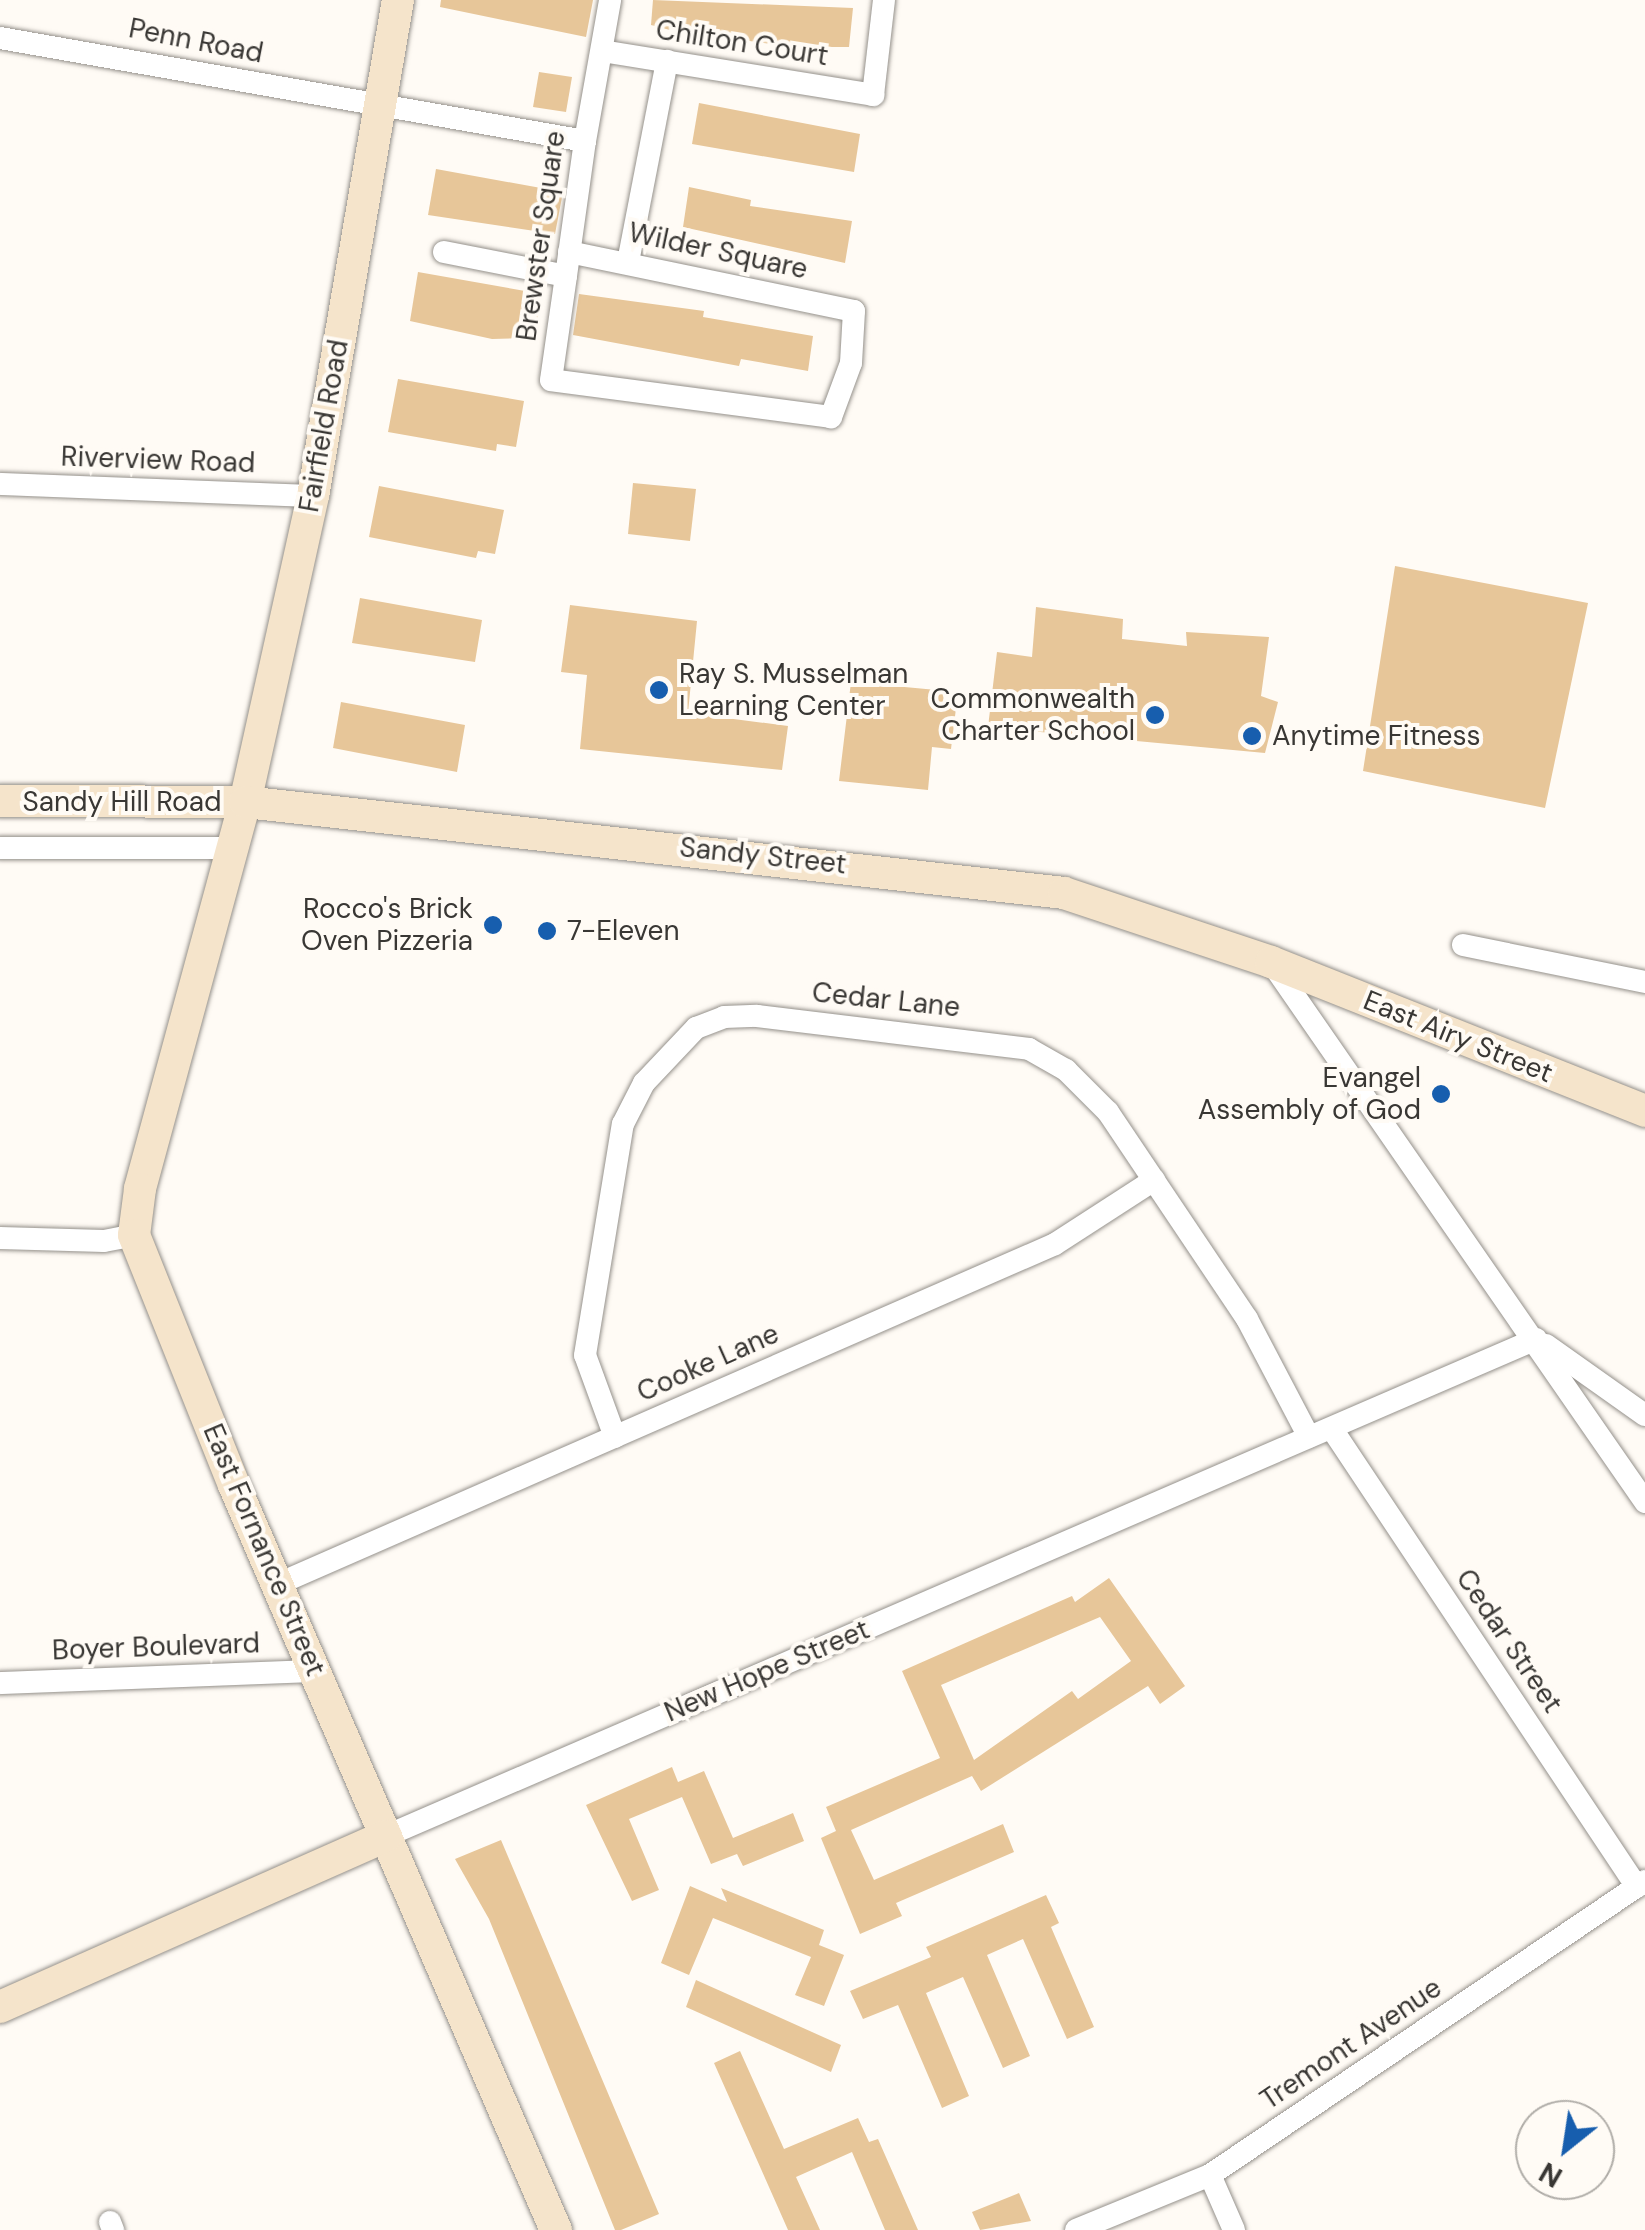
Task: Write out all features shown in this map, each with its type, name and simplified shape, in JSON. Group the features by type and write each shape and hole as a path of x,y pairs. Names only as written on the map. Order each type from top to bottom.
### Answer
{"main road":[{"name":"Fairfield Road","path":"230,848 244,802 313,496 398,0"},
{"name":"Sandy Hill Road","path":"0,802 244,802"},
{"name":"Sandy Street","path":"244,802 1014,884 1114,906 1271,962"},
{"path":"134,1234 140,1190 230,848"},
{"name":"East Airy Street","path":"1271,962 1637,1112"},
{"name":"East Fornance Street","path":"134,1234 315,1672 556,2230"},
{"name":"New Hope Street","path":"0,2007 386,1836"}],"street":[{"name":"Brewster Square","path":"610,0 585,141 551,380 831,417"},
{"name":"Chilton Court","path":"602,51 873,95 884,0"},
{"name":"Penn Road","path":"0,38 380,108 585,141"},
{"path":"628,262 667,61"},
{"name":"Wilder Square","path":"444,252 567,264 628,262 854,311 851,363 831,417"},
{"name":"Riverview Road","path":"0,484 313,496"},
{"path":"0,848 230,848"},
{"path":"1463,945 1645,982"},
{"path":"1271,962 1536,1338 1645,1502"},
{"name":"Cedar Lane","path":"615,1437 585,1355 623,1124 644,1083 696,1028 757,1016 1029,1049 1066,1070 1108,1112 1247,1319 1309,1437"},
{"name":"Cooke Lane","path":"278,1584 1055,1244 1154,1180"},
{"path":"0,1238 104,1242 134,1234"},
{"path":"1536,1338 1645,1414"},
{"name":"New Hope Street","path":"386,1836 1536,1338"},
{"name":"Cedar Street","path":"1332,1429 1641,1884"},
{"name":"Boyer Boulevard","path":"0,1684 315,1672"},
{"name":"Tremont Avenue","path":"1076,2230 1210,2175 1641,1884"},
{"path":"1210,2175 1234,2230"}],"building":[{"path":"441,0 593,0 586,37 440,7"},
{"path":"653,0 853,8 849,47 793,47 670,30 651,25"},
{"path":"539,72 572,77 566,112 533,107"},
{"path":"699,103 860,134 854,172 692,144"},
{"path":"436,169 563,192 555,234 428,215"},
{"path":"689,187 751,200 750,206 852,221 845,263 683,227"},
{"path":"418,272 542,294 534,338 492,339 410,321"},
{"path":"579,294 704,311 703,317 813,336 808,371 741,359 739,366 573,335"},
{"path":"398,379 524,401 516,447 497,444 496,451 388,432"},
{"path":"633,483 696,489 690,541 628,534"},
{"path":"379,486 504,510 495,554 478,551 476,558 369,537"},
{"path":"1395,566 1588,603 1545,808 1363,771"},
{"path":"360,598 482,620 475,662 352,643"},
{"name":"Ray S. Musselman Learning Center","path":"570,605 697,621 688,713 788,726 782,770 580,749 587,675 561,672"},
{"path":"1036,607 1123,619 1122,639 1187,646 1186,632 1269,637 1261,696 1278,702 1265,753 988,727 997,652 1032,657"},
{"path":"851,682 958,692 951,749 932,747 928,790 839,781"},
{"path":"341,702 465,725 457,772 333,748"},
{"path":"1109,1578 1185,1686 1160,1704 1148,1686 981,1791 972,1776 851,1830 874,1880 1003,1824 1014,1852 896,1903 902,1916 860,1934 821,1838 836,1831 826,1807 940,1758 902,1671 1072,1596 1075,1602","holes":["1100,1617 1131,1661 1078,1699 1072,1691 974,1760 941,1685"]},
{"path":"672,1767 678,1782 704,1771 733,1838 793,1813 804,1841 743,1866 737,1854 711,1864 682,1797 629,1819 659,1890 632,1901 586,1805"},
{"path":"501,1840 659,2214 621,2230 615,2230 489,1919 455,1859"},
{"path":"690,1886 727,1902 721,1888 824,1930 819,1945 844,1955 824,2006 795,1995 811,1957 713,1918 689,1975 661,1963"},
{"path":"1046,1895 1059,1923 1051,1927 1094,2027 1067,2039 1023,1939 987,1955 1030,2056 1003,2068 963,1977 926,1993 969,2096 942,2108 898,2005 863,2019 850,1991 931,1957 926,1947"},
{"path":"696,1980 841,2045 831,2072 686,2007"},
{"path":"740,2051 784,2149 858,2118 869,2142 878,2139 918,2230 885,2230 852,2152 796,2177 820,2230 788,2230 714,2063"},
{"path":"1019,2193 1031,2221 980,2230 972,2212"}],"place":[{"name":"Ray S. Musselman Learning Center","path":"659,690"},
{"name":"Commonwealth Charter School","path":"1155,715"},
{"name":"Anytime Fitness","path":"1252,736"},
{"name":"Rocco's Brick Oven Pizzeria","path":"493,925"},
{"name":"7-Eleven","path":"547,931"},
{"name":"Evangel Assembly of God","path":"1441,1094"}]}
